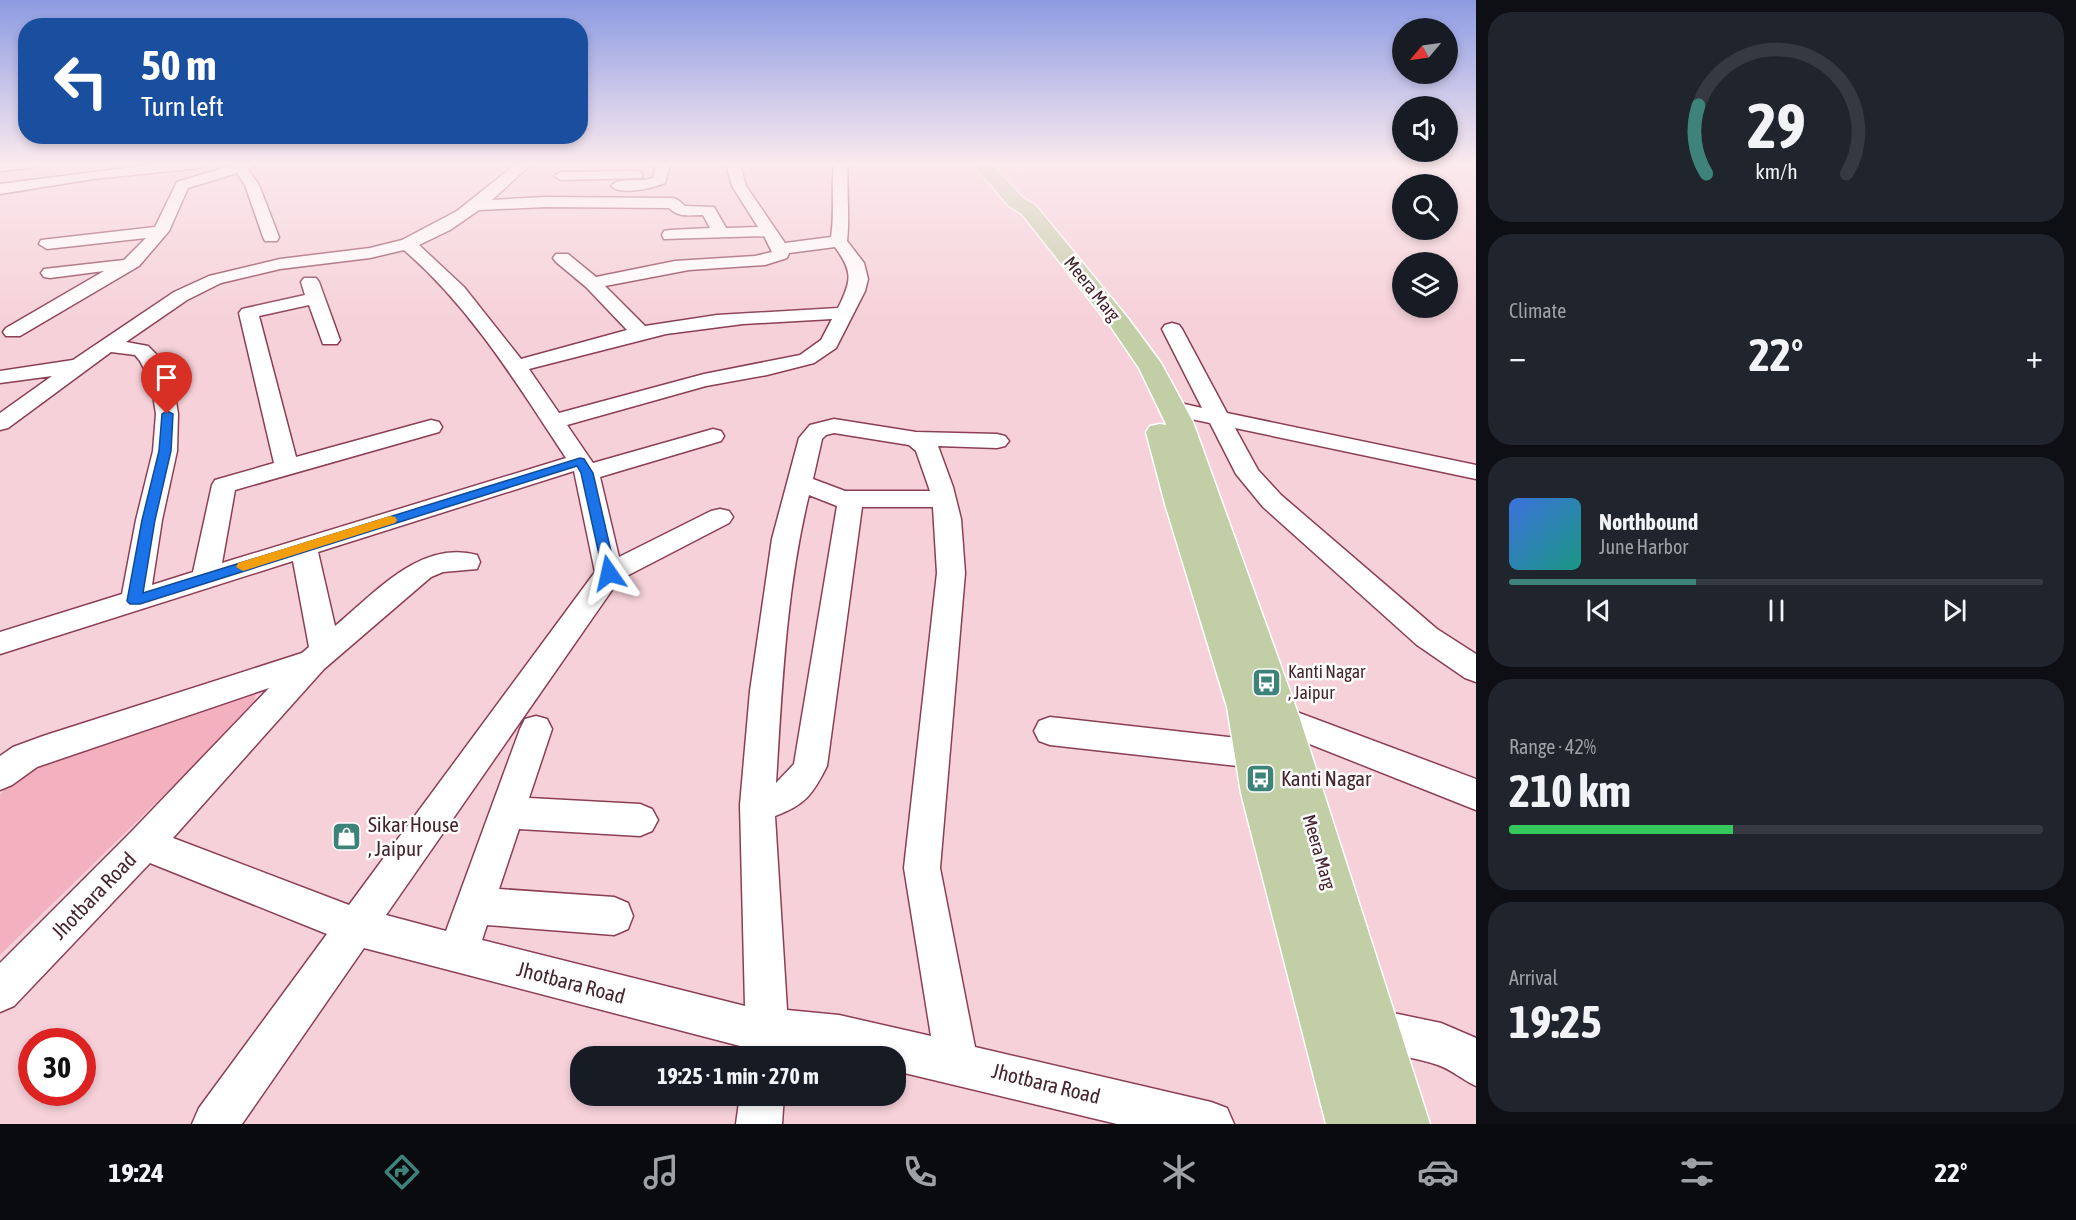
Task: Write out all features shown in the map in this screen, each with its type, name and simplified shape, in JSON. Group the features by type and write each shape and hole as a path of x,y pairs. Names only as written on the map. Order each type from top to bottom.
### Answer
{"main road":[{"name":"Meera Marg","path":"1019,216 1101,320 1142,379 1157,419 1180,504 1260,727 1374,1030 1403,1124"},
{"name":"Meera Marg","path":"1034,216 1119,322 1152,368 1183,434 1260,727 1265,805 1353,1124"}],"street":[{"path":"13,332 133,262 161,231 168,216"},
{"path":"263,216 271,237"},
{"path":"0,423 78,365 188,291 221,278 302,261 369,254 408,245 457,216"},
{"path":"711,216 717,228 716,233"},
{"path":"592,283 646,271 703,263 770,259 781,254 781,249 760,216"},
{"path":"553,422 704,380 795,363 807,359 829,344 856,291 858,279 855,263 839,241 842,216"},
{"path":"48,244 161,231"},
{"path":"670,235 770,231"},
{"path":"781,249 839,241"},
{"path":"408,245 431,264 517,366 583,467 609,573"},
{"path":"562,258 592,283 641,333"},
{"path":"302,261 330,340"},
{"path":"50,273 133,262"},
{"path":"287,468 249,313 315,298"},
{"path":"517,366 641,333 760,315 846,313"},
{"path":"1172,329 1248,474 1272,501 1427,636 1476,670"},
{"path":"107,345 141,350 149,358 162,382 167,414 165,451 149,520 135,601"},
{"path":"0,377 78,365"},
{"path":"1172,408 1476,472"},
{"path":"766,1042 757,805 766,691 784,539 801,483 811,438 818,430 834,426 916,439 997,441"},
{"path":"206,578 224,485 431,427"},
{"path":"0,643 304,547 583,467 713,436"},
{"path":"916,439 927,448 948,519 951,573 922,868 957,1062"},
{"path":"801,483 842,499 943,499"},
{"path":"757,805 777,801 792,792 804,778 810,766 851,500"},
{"path":"215,1124 609,573 720,517"},
{"path":"304,547 319,656"},
{"path":"144,844 319,656 422,570 441,563 467,562"},
{"path":"0,776 25,757 319,656"},
{"path":"1050,731 1260,727 1476,795"},
{"path":"458,953 536,729"},
{"path":"507,812 640,820"},
{"name":"Jhotbara Road","path":"0,992 144,844 357,927 739,1026 766,1042 839,1036 957,1062 1211,1124"},
{"path":"475,906 614,916"},
{"path":"1374,1030 1439,1044 1469,1057 1476,1064"},
{"path":"759,1124 761,1106"}],"shaded area":[{"path":"255,691 256,705 0,955 0,795 7,786 34,767"}],"slow traffic":[{"path":"243,567 390,520"}],"place":[{"name":"Kanti Nagar , Jaipur","path":"1267,682"},
{"name":"Kanti Nagar","path":"1260,779"},
{"name":"Sikar House , Jaipur","path":"347,837"}],"route":[{"path":"167,414 165,451 149,520 135,601 580,461 587,473 609,573"}]}
